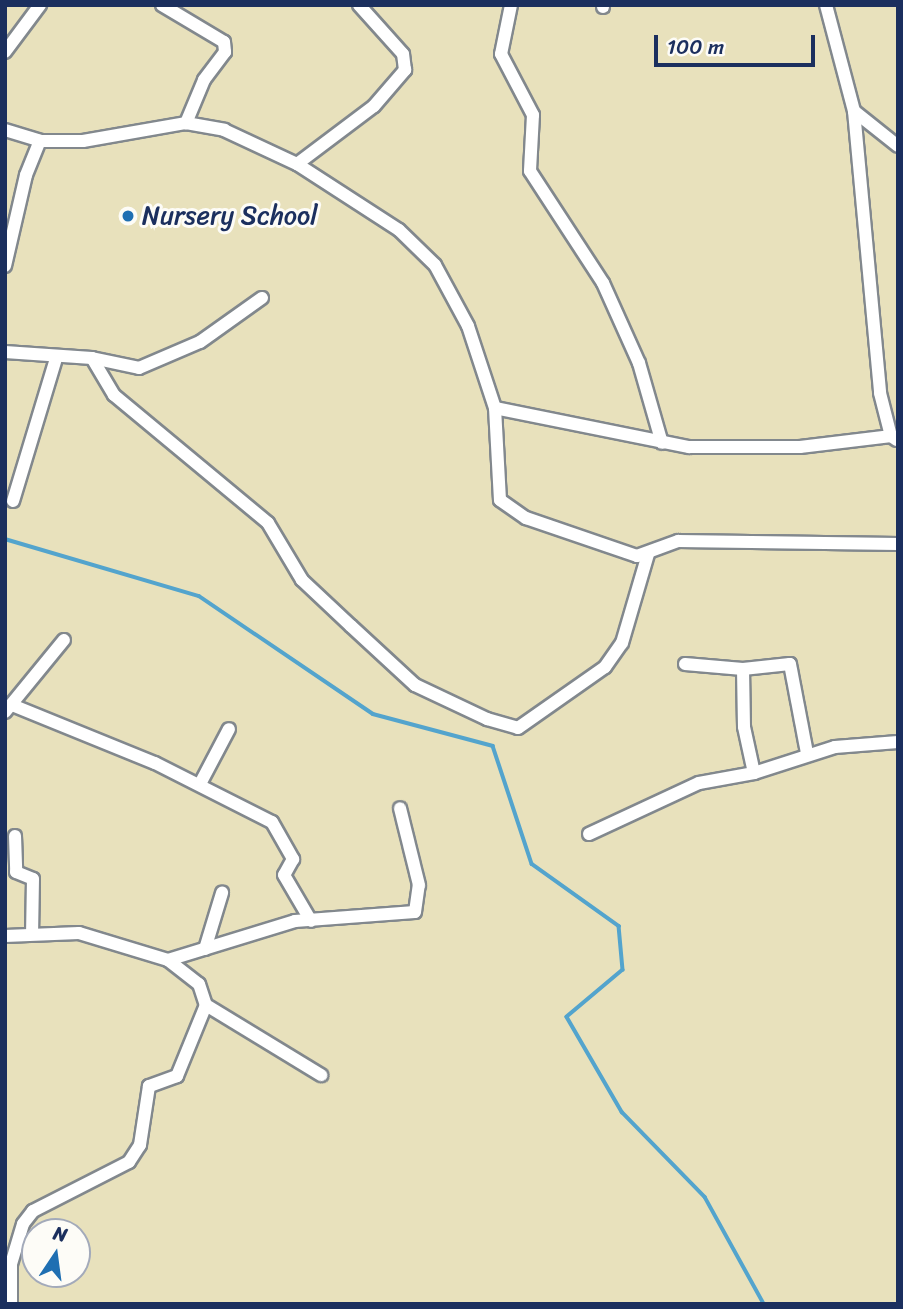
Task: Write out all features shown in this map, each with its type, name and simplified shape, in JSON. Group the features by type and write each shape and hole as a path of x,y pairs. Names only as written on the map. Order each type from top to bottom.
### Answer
{"street":[{"path":"5,52 40,5"},
{"path":"162,5 224,43 225,52 204,80 186,123"},
{"path":"297,164 373,106 405,70 403,54 359,5"},
{"path":"511,5 501,54 533,115 530,171 603,283 639,363 663,443"},
{"path":"495,408 663,443 800,447 894,438 880,393 854,111 826,5"},
{"path":"854,111 898,146"},
{"path":"5,130 40,141 120,138 186,123 224,130 297,164 399,230 435,265 468,326 495,408 498,485 505,505 526,518 598,546 637,556 648,554 669,543 690,541 898,544"},
{"path":"5,266 26,175 40,141"},
{"path":"5,352 56,359 92,358 128,368 155,363 200,342 262,298"},
{"path":"92,358 114,395 268,523 302,580 415,685 487,719 519,728 605,667 622,643 648,554"},
{"path":"13,501 56,359"},
{"path":"64,640 8,709 200,784 272,822 293,859 284,875 311,921"},
{"path":"685,664 743,669 790,664 807,753"},
{"path":"743,669 744,727 754,773"},
{"path":"200,784 229,729"},
{"path":"589,834 699,783 754,773 807,753 898,742"},
{"path":"168,960 281,924 415,912 419,886 400,808"},
{"path":"15,836 16,872 33,879 32,934"},
{"path":"205,949 222,894"},
{"path":"5,936 79,933 168,960 199,984 206,1005 321,1075"},
{"path":"10,1304 11,1265 23,1224 33,1211 129,1162 139,1145 149,1086 177,1076 206,1005"}],"waterway":[{"path":"5,539 199,596 373,714 493,746 532,864 619,926 623,970 567,1017 622,1112 705,1197 764,1304"}],"place":[{"name":"Nursery School","path":"128,216"}]}
